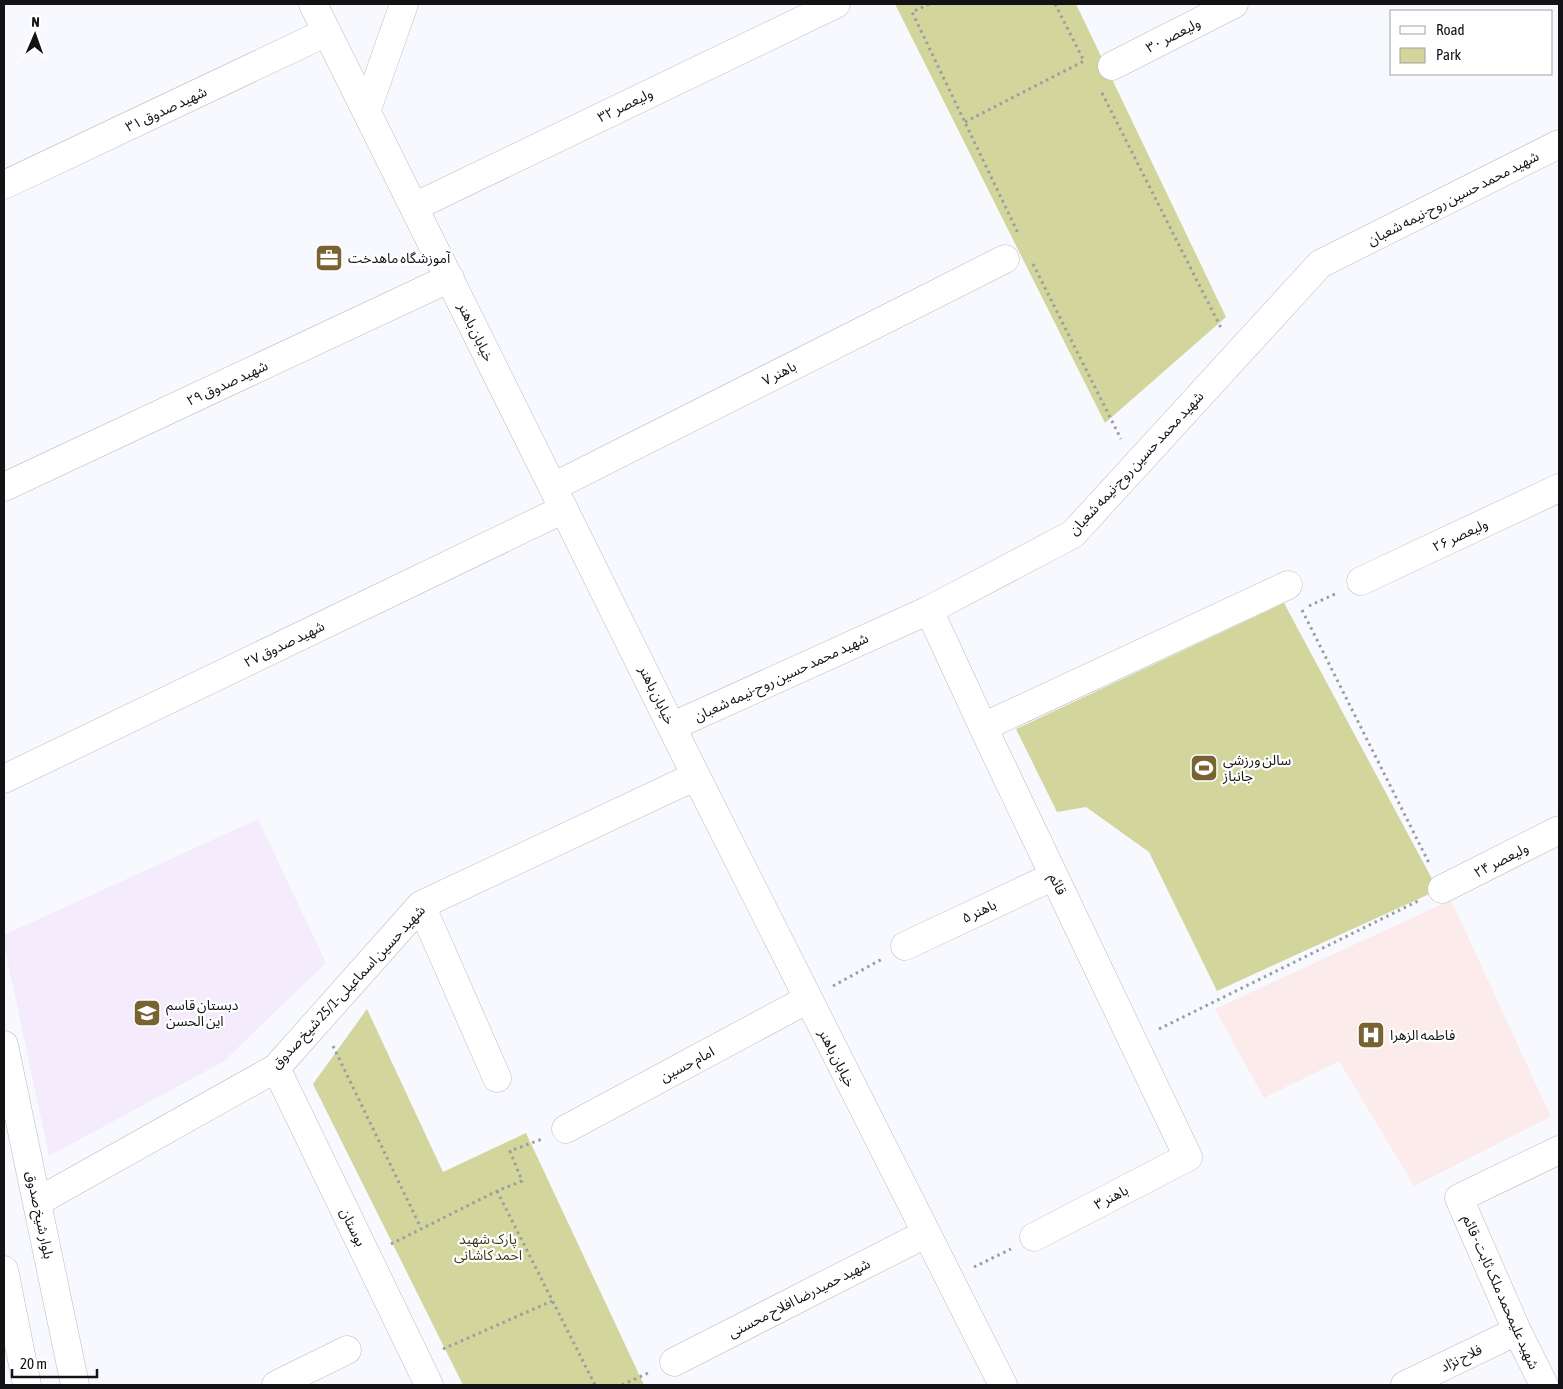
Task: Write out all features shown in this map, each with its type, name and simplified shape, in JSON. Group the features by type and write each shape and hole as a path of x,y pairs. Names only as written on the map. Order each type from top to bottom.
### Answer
{"street":[{"name":"خیابان باهنر","path":"313,4 367,109 696,776 1002,1385"},
{"path":"367,109 404,4"},
{"name":"ولیعصر ۳۲","path":"414,207 836,4"},
{"name":"ولیعصر ۳۰","path":"1100,73 1234,4"},
{"name":"شهید صدوق ۳۱","path":"4,185 327,32"},
{"name":"شهید محمد حسین روح-نیمه شعبان","path":"673,726 929,610 1073,534 1320,264 1559,144"},
{"name":"باهنر ۷","path":"559,498 1018,259"},
{"name":"شهید صدوق ۲۹","path":"4,487 450,278"},
{"name":"ولیعصر ۲۶","path":"1361,581 1559,488"},
{"name":"شهید صدوق ۲۷","path":"4,779 559,498"},
{"path":"983,727 1288,585"},
{"name":"قائم","path":"929,610 1188,1157"},
{"name":"شهید حسین اسماعیلی-25/1 شیخ صدوق","path":"37,1202 276,1068 421,905 696,776"},
{"name":"ولیعصر ۲۴","path":"1442,889 1559,830"},
{"name":"باهنر ۵","path":"905,946 1054,876"},
{"path":"421,905 497,1078"},
{"name":"امام حسین","path":"566,1130 808,999"},
{"name":"بلوار شیخ صدوق","path":"4,1045 76,1385"},
{"name":"بوستان","path":"276,1068 429,1385"},
{"name":"شهید علیمحمد ملک ثابت - قائم","path":"1544,1385 1517,1331 1459,1198 1559,1150"},
{"name":"باهنر ۳","path":"1034,1237 1188,1157"},
{"name":"شهید حمیدرضا افلاح محسنی","path":"674,1362 925,1234"},
{"path":"4,1270 27,1385"},
{"name":"فلاح نژاد","path":"1405,1385 1517,1331"},
{"path":"276,1385 347,1350"}],"path":[{"path":"929,4 912,12 1018,233"},
{"path":"1055,4 1084,62 1100,73 1235,356"},
{"path":"965,122 1084,62"},
{"path":"1018,259 1134,467"},
{"path":"1133,1042 1442,889 1302,610 1361,581"},
{"path":"808,999 905,946"},
{"path":"320,1019 421,1228"},
{"path":"395,1252 390,1244 522,1180 510,1151 566,1130"},
{"path":"497,1191 595,1385"},
{"path":"948,1279 1034,1237"},
{"path":"418,1361 552,1301"}],"shaded area":[{"name":"دبستان قاسم این الحسن","path":"258,819 326,963 223,1062 49,1156 4,944 4,935"},
{"name":"فاطمه الزهرا","path":"1451,900 1551,1117 1414,1186 1339,1061 1264,1098 1215,1009"}],"green space":[{"path":"895,4 1076,4 1226,317 1105,423"},
{"name":"سالن ورزشی جانباز","path":"1284,603 1438,890 1217,991 1149,852 1086,807 1057,812 1016,729"},
{"name":"پارک شهید احمد کاشانی","path":"367,1009 443,1172 526,1133 644,1385 463,1385 313,1084"}],"place":[{"name":"آموزشگاه ماهدخت","path":"329,258"},
{"name":"سالن ورزشی جانباز","path":"1204,768"},
{"name":"دبستان قاسم این الحسن","path":"147,1013"},
{"name":"فاطمه الزهرا","path":"1371,1035"}]}
